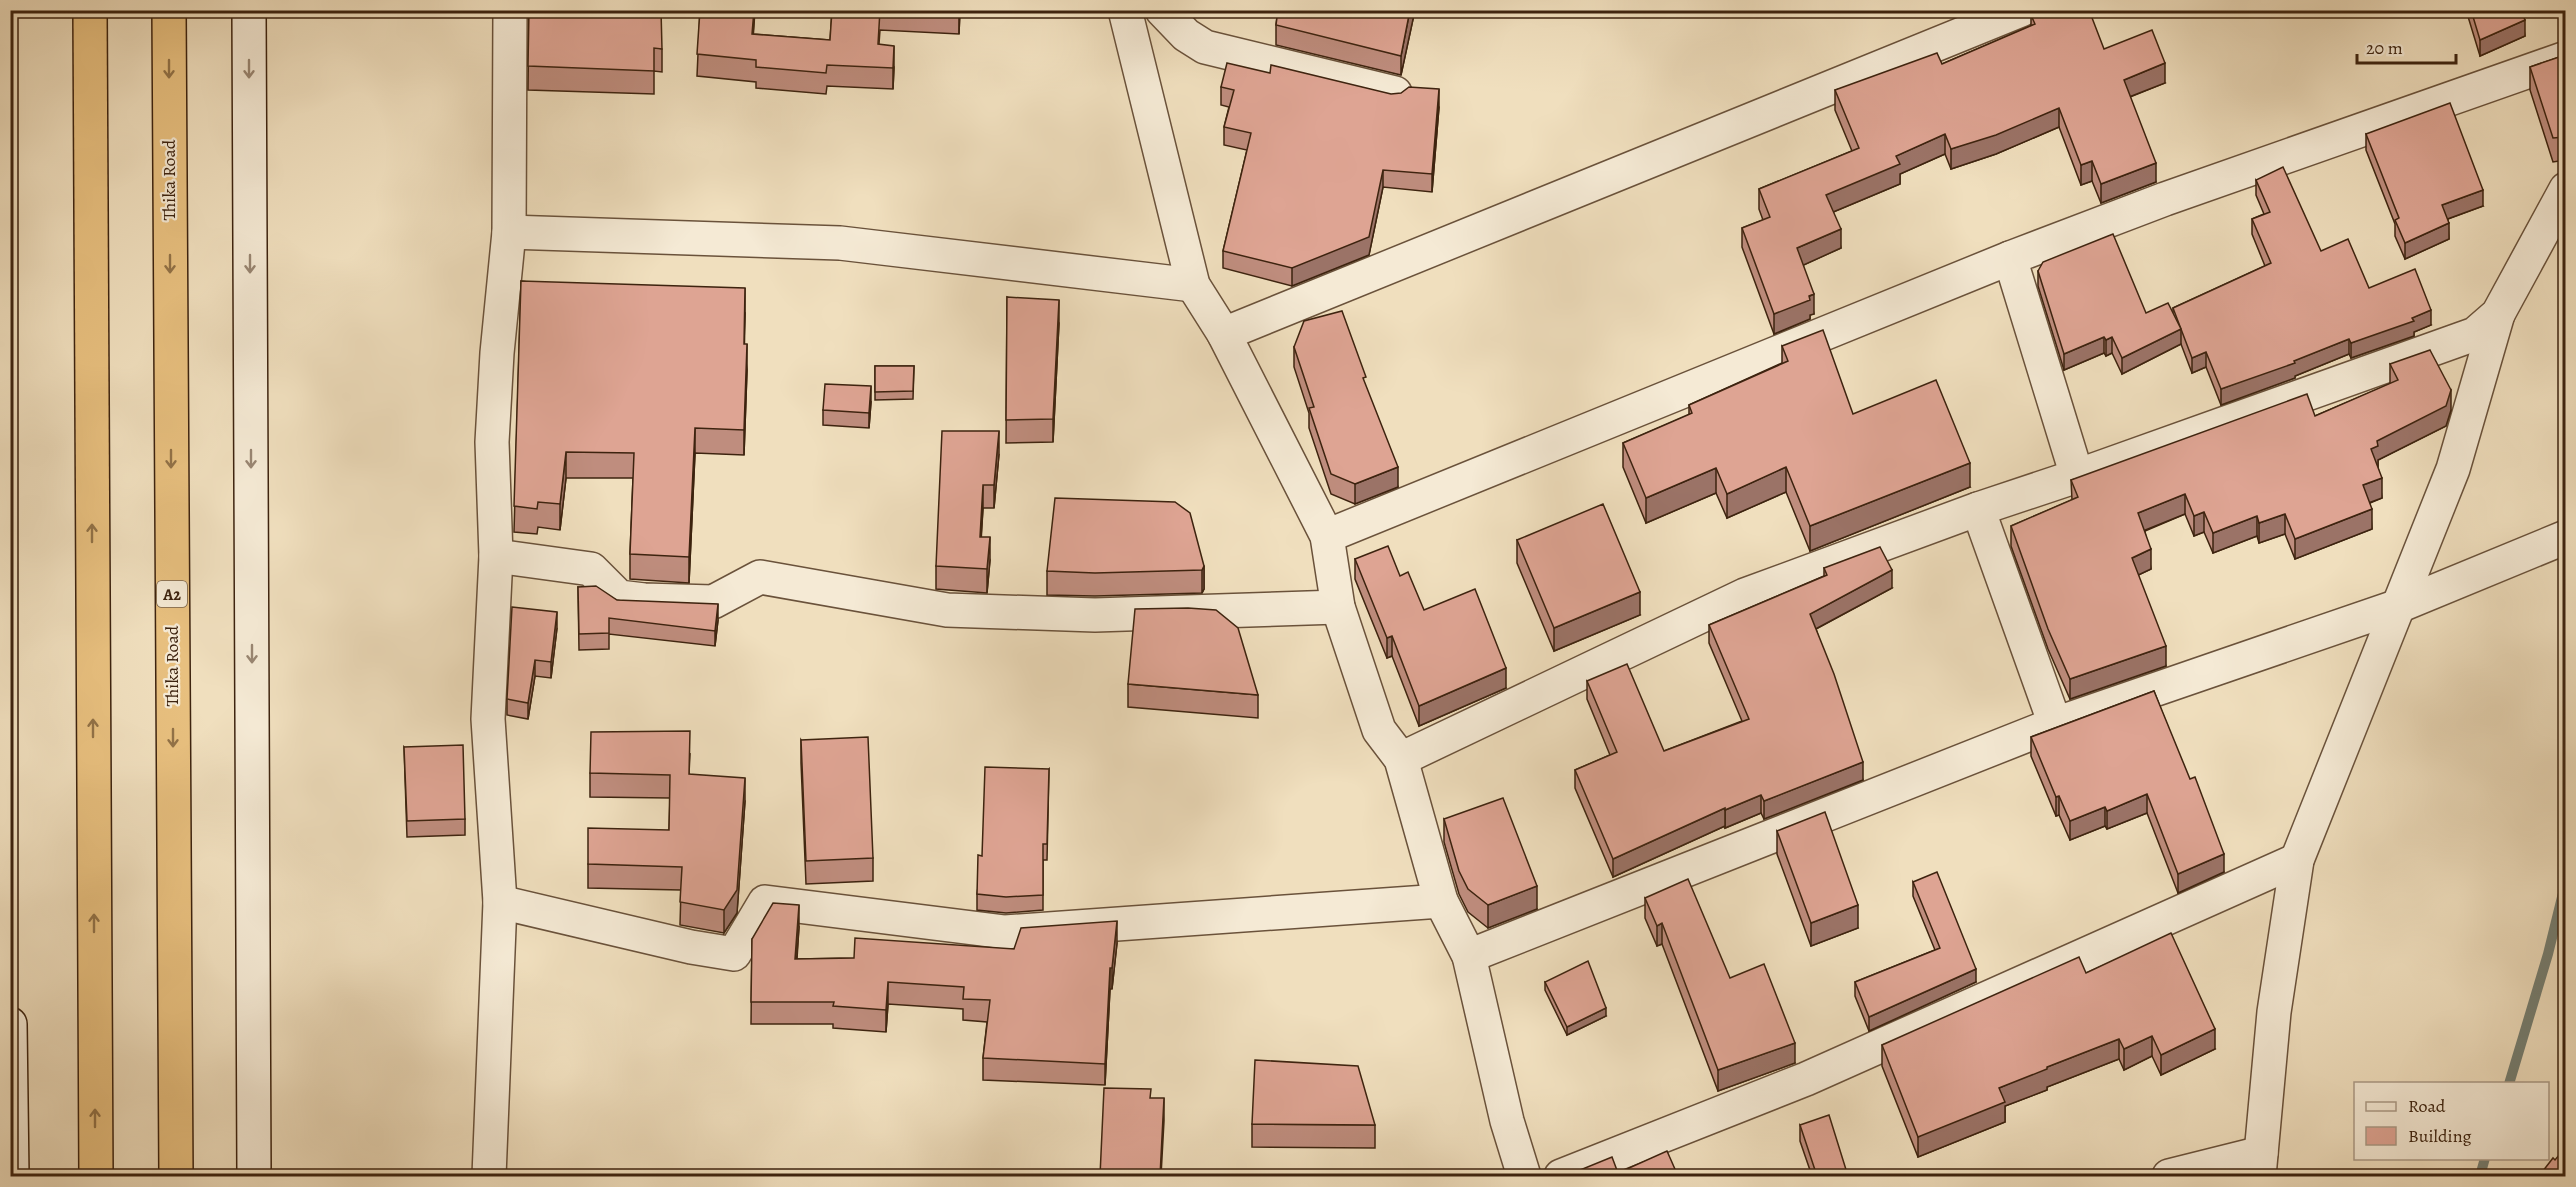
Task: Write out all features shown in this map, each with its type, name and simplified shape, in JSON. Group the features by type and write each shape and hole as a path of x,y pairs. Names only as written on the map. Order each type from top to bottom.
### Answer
{"highway":[{"path":"90,10 96,1176"},
{"name":"Thika Road","path":"169,10 176,1176"}],"street":[{"path":"249,10 254,1176"},
{"path":"489,1176 500,902 488,719 496,556 492,442 508,232 510,10"},
{"path":"1125,10 1193,285 1224,334 1327,536 1338,607 1379,730 1401,759 1441,901 1469,956 1507,1121 1524,1176"},
{"path":"1162,10 1186,35 1206,46 1395,93"},
{"path":"1224,334 2021,10"},
{"path":"1327,536 2010,258 2165,199 2565,58"},
{"path":"2169,1176 2260,1165 2274,1012 2297,860 2401,605 2453,469 2498,314 2565,189"},
{"path":"508,232 840,243 1193,285"},
{"path":"2010,258 2077,476"},
{"path":"1401,759 1746,595 1978,509 2475,334 2498,314"},
{"path":"1978,509 2055,724"},
{"path":"1469,956 2055,724 2401,605 2565,537"},
{"path":"496,556 591,568 619,597 644,600 713,602 759,577 947,610 1095,615 1338,607"},
{"path":"1561,1176 1806,1079 2297,860"},
{"path":"500,902 691,947 734,954 765,902 1005,932 1441,901"},
{"path":"10,1024 12,1176"}],"building":[{"path":"529,10 661,10 662,49 654,48 654,71 528,66"},
{"path":"700,10 754,10 752,34 830,40 832,10 880,10 878,44 894,46 893,68 827,65 826,73 756,67 756,60 697,54"},
{"path":"911,10 959,10 959,13"},
{"path":"1278,10 1410,10 1401,56 1276,25"},
{"path":"2041,10 2089,10 2104,49 2152,30 2165,63 2124,80 2156,163 2101,184 2092,161 2081,165 2059,108 1996,135 1951,149 1945,134 1896,156 1900,164 1826,195 1841,229 1797,248 1814,294 1809,296 1810,300 1774,314 1742,228 1770,217 1759,189 1859,148 1835,90 1937,53 1942,64 2035,24 2031,15"},
{"path":"2471,10 2521,10 2525,20 2480,40"},
{"path":"2565,55 2565,137 2553,138 2530,67"},
{"path":"1227,63 1270,73 1271,65 1391,94 1401,93 1409,87 1439,89 1432,174 1383,170 1369,237 1292,268 1223,251 1251,133 1224,127 1234,90 1221,87"},
{"path":"2450,103 2483,190 2442,205 2449,223 2405,243 2395,220 2399,218 2366,134"},
{"path":"2283,167 2321,251 2348,239 2369,288 2415,269 2431,310 2412,318 2414,321 2351,343 2349,339 2294,361 2295,363 2221,389 2206,352 2192,358 2173,308 2271,263 2252,219 2270,212 2256,180"},
{"path":"2113,234 2146,313 2168,303 2181,329 2122,358 2112,337 2106,340 2104,337 2064,354 2038,271 2043,262"},
{"path":"521,281 745,288 744,344 747,344 744,430 695,428 689,557 630,554 634,453 566,452 560,504 538,502 537,509 514,506"},
{"path":"1007,297 1059,300 1053,419 1006,420"},
{"path":"1342,311 1366,377 1363,378 1398,467 1355,484 1331,474 1309,408 1314,407 1294,347 1304,321"},
{"path":"1823,330 1853,414 1936,380 1970,463 1810,526 1786,467 1727,494 1716,468 1646,498 1623,443 1692,413 1689,405 1788,361 1782,346"},
{"path":"2430,350 2451,390 2446,406 2377,441 2378,446 2371,449 2382,478 2363,485 2372,509 2295,539 2285,514 2259,523 2257,516 2213,533 2204,512 2194,516 2185,494 2138,513 2151,549 2132,558 2166,646 2070,679 2048,629 2011,526 2078,497 2071,480 2307,394 2315,416 2398,380 2390,364"},
{"path":"875,366 914,366 913,391 875,392"},
{"path":"825,384 871,386 869,413 823,410"},
{"path":"942,431 999,431 994,485 983,485 980,537 990,537 987,569 936,566"},
{"path":"1055,498 1175,502 1190,513 1204,566 1202,570 1095,573 1047,571"},
{"path":"1603,504 1640,592 1554,628 1517,540"},
{"path":"1388,546 1400,576 1408,572 1424,610 1475,589 1506,668 1419,706 1392,636 1387,638 1355,559"},
{"path":"1880,547 1892,570 1810,614 1834,674 1863,762 1764,801 1761,795 1725,810 1725,808 1613,859 1575,770 1617,752 1587,681 1627,664 1664,751 1749,719 1709,625 1827,575 1824,568"},
{"path":"596,586 617,600 718,604 715,631 609,618 609,633 579,634 578,587"},
{"path":"512,607 557,612 551,662 535,660 528,703 507,699"},
{"path":"1135,609 1216,610 1238,628 1258,695 1128,684"},
{"path":"2154,691 2190,779 2195,777 2224,854 2178,874 2147,794 2107,811 2105,807 2070,821 2059,796 2056,797 2031,737"},
{"path":"690,731 689,774 745,778 737,890 724,910 680,902 682,867 588,864 588,828 669,830 670,775 590,773 591,732"},
{"path":"868,737 873,858 806,861 801,740"},
{"path":"463,745 465,819 407,821 404,747"},
{"path":"985,767 1049,769 1047,844 1043,844 1043,895 1006,897 977,894 978,855 982,856"},
{"path":"1503,798 1537,886 1488,905 1468,889 1459,871 1444,819"},
{"path":"1825,812 1858,905 1811,923 1777,831"},
{"path":"1937,872 1976,969 1869,1017 1855,982 1940,948 1913,882"},
{"path":"1688,879 1730,978 1764,964 1795,1043 1718,1070 1662,923 1657,926 1645,898"},
{"path":"773,903 799,905 795,959 854,958 855,938 1014,949 1021,928 1117,921 1112,968 1110,968 1105,1064 983,1058 990,1000 963,999 964,987 888,982 886,1010 833,1006 834,1002 751,1002 752,939"},
{"path":"2171,933 2215,1029 2161,1055 2152,1036 2124,1049 2119,1039 1999,1088 2005,1102 1918,1137 1882,1045 2079,957 2086,973"},
{"path":"1588,961 1606,1008 1567,1027 1545,982"},
{"path":"1255,1060 1358,1066 1375,1125 1252,1124"},
{"path":"1104,1088 1151,1089 1150,1098 1164,1098 1160,1176 1100,1176"},
{"path":"1829,1115 1848,1176 1817,1176 1800,1125"},
{"path":"2565,1148 2565,1176 2539,1176 2553,1158 2555,1160"},
{"path":"1667,1151 1678,1176 1556,1176 1555,1174 1568,1175 1612,1157 1618,1173"}],"waterway":[{"path":"2510,1082 2548,954 2566,881"},
{"path":"2480,1176 2484,1160"}]}
